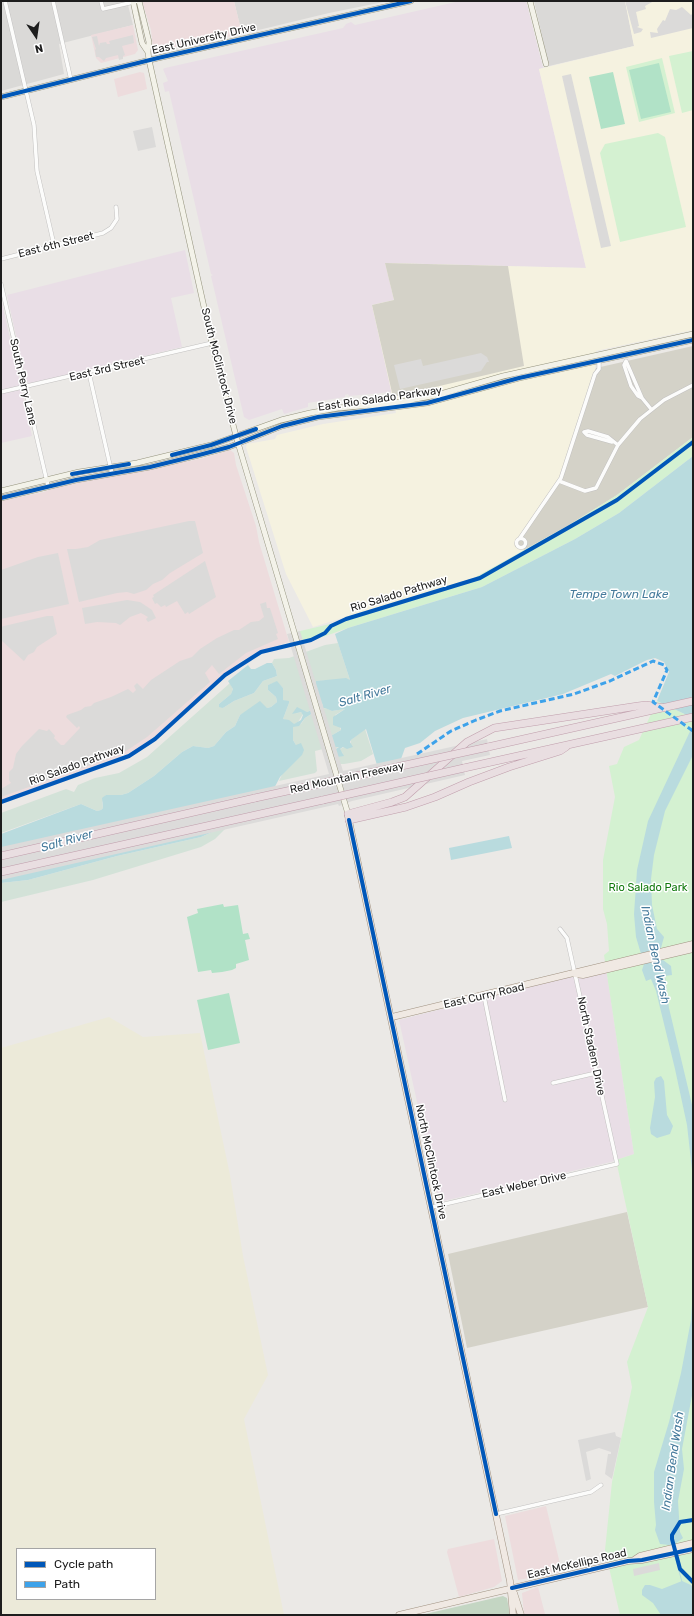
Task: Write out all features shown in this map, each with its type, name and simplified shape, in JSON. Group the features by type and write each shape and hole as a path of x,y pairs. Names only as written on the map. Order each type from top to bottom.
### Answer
{"highway":[{"name":"Red Mountain Freeway","path":"1,856 693,701"},
{"path":"348,817 405,797 467,742 494,728 646,705 664,708"},
{"name":"Red Mountain Freeway","path":"1,872 693,717"},
{"path":"348,817 406,806 435,797 509,767 560,751 570,744"}],"main road":[{"name":"South McClintock Drive","path":"136,1 142,43 148,52 212,343 236,436 348,817"},
{"name":"East University Drive","path":"1,97 149,60 411,1"},
{"path":"530,1 546,64"},
{"name":"East Rio Salado Parkway","path":"1,491 211,445 281,420 310,413 338,408 392,403 424,398 503,376 623,348 693,334"},
{"name":"East Rio Salado Parkway","path":"1,498 48,486 187,458 238,443 282,426 318,417 427,403 505,381 599,360 625,358 693,340"},
{"name":"North McClintock Drive","path":"348,817 392,1017 512,1588"},
{"name":"East Curry Road","path":"666,953 693,944"},
{"name":"East Curry Road","path":"392,1017 575,974 582,970 693,949"},
{"name":"East McKellips Road","path":"399,1615 634,1560 642,1560 673,1551 693,1543"},
{"name":"East McKellips Road","path":"673,1551 693,1549"},
{"path":"512,1588 514,1615"},
{"path":"512,1588 521,1615"}],"street":[{"path":"5,1 36,138 37,171 54,245"},
{"path":"53,1 70,80"},
{"path":"101,1 103,9 136,1"},
{"name":"East 6th Street","path":"1,259 103,233 111,228 117,219 116,207"},
{"name":"South Perry Lane","path":"1,284 2,294 48,486"},
{"name":"East 3rd Street","path":"1,392 89,373 212,343"},
{"path":"623,348 625,358 642,398 651,409"},
{"path":"520,538 559,481 595,374 599,369 599,360"},
{"path":"89,373 112,474"},
{"path":"559,481 584,491 595,489 599,485 618,446 632,428 651,409 674,394 693,385"},
{"path":"577,430 584,432 587,435 612,442 618,446"},
{"name":"North Stadem Drive","path":"560,929 567,938 617,1164"},
{"path":"484,996 505,1100"},
{"path":"553,1084 596,1073"},
{"name":"East Weber Drive","path":"432,1207 617,1164"},
{"path":"496,1514 591,1492 601,1485"}],"shaded area":[{"path":"1,1 127,1 133,25 59,44 64,74 1,91"},
{"path":"142,1 234,1 242,34 156,51 153,48 151,30"},
{"path":"234,1 388,1 329,13 242,34"},
{"path":"460,1 526,1 543,68 539,69 586,268 386,263 394,300 372,305 392,392 349,396 348,394 345,395 345,397 308,403 308,407 284,414 282,409 249,420 244,417 211,276 213,275 211,274 169,91 165,92 163,83 168,81 163,69 343,28 346,24 351,22 355,25"},
{"path":"534,1 625,1 634,46 549,66"},
{"path":"625,1 693,1 693,330 596,351 595,374 561,478 516,542 517,545 522,547 524,550 474,578 313,627 286,574 246,447 247,444 275,439 277,435 323,424 396,413 372,305 394,300 385,263 586,268 539,69 634,46"},
{"path":"625,1 654,1 645,6 646,9 636,12 639,26 637,27 643,29 641,32 634,34"},
{"path":"682,7 691,15 693,13 693,28 651,38 650,32 658,33 657,29 663,20 665,21 670,9 676,10"},
{"path":"133,25 138,50 135,54 101,63 96,58 91,35"},
{"path":"133,35 134,43 122,46 125,55 123,56 123,59 119,60 118,55 106,58 104,61 99,57 96,57 96,49 92,37 97,36 99,46 100,43 106,42 107,44 110,44 109,41"},
{"path":"140,72 144,73 147,89 118,97 114,79"},
{"path":"571,74 611,246 601,248 562,76"},
{"path":"152,127 156,147 138,151 133,131"},
{"path":"185,250 194,293 171,298 182,347 30,384 26,381 7,295"},
{"path":"385,263 508,266 524,366 393,397 372,305 394,300"},
{"path":"1,298 32,436 1,443"},
{"path":"693,346 693,437 617,495 569,525 524,550 522,547 518,546 517,541 559,481 596,368"},
{"path":"481,353 487,357 489,362 487,362 481,371 400,389 394,365 421,359 423,366"},
{"path":"230,450 234,453 236,465 256,526 259,542 289,642 260,651 240,662 158,734 133,752 1,800 1,501 44,492 56,487 78,483 84,480 200,459"},
{"path":"195,521 203,553 170,573 162,580 153,584 146,590 134,594 127,592 117,593 79,602 67,549 88,547 100,540"},
{"path":"58,553 69,604 1,619 1,570 38,557"},
{"path":"205,561 216,597 189,614 188,612 185,614 177,601 166,607 165,605 161,607 157,603 155,604 152,598 154,597 153,595"},
{"path":"127,600 140,602 152,610 156,618 148,622 146,619 148,617 141,613 130,617 120,625 116,623 97,622 85,624 82,608"},
{"path":"266,602 267,608 270,608 278,633 276,634 278,639 246,653 219,674 212,665 205,673 210,682 147,737 126,751 113,757 1,797 1,789 11,783 9,780 9,772 13,768 16,754 39,729 47,731 49,729 55,736 54,738 61,745 64,745 80,728 79,726 77,728 66,717 67,715 128,689 133,693 136,690 134,686 137,683 143,689 151,680 180,661 192,657 200,649 217,638 234,630 239,630 251,622 259,621 264,617 260,604"},
{"path":"47,616 53,616 57,634 37,647 34,652 28,655 24,661 1,640 1,627"},
{"path":"338,643 350,680 316,681 315,689 323,705 307,712 303,711 295,714 301,712 303,714 298,722 293,725 283,719 289,703 283,700 283,688 277,682 268,685 268,690 276,697 277,702 271,707 240,715 235,726 226,732 214,746 208,748 193,746 182,752 154,776 128,793 121,795 106,795 102,802 103,808 101,810 97,811 81,804 1,833 1,813 66,789 74,792 78,785 95,778 119,773 147,757 230,683 233,689 231,694 219,704 223,708 234,701 254,693 263,681 277,676 276,670 272,663 274,659 289,658 325,645"},
{"path":"326,708 332,711 345,709 335,715 341,730 329,737 339,747 336,748 337,757 343,753 340,752 340,749 351,744 351,740 365,729 373,754 361,761 337,764 327,748 315,751 317,771 315,773 279,781 296,745 293,740 293,726 301,724 305,718 319,709"},
{"path":"230,824 215,839 201,847 93,880 1,902 1,883 28,880 117,856 201,837"},
{"path":"606,967 634,1154 611,1162 439,1202 399,1020"},
{"path":"109,1017 143,1037 200,1033 230,1175 243,1256 268,1375 244,1419 284,1615 1,1615 1,1048"},
{"path":"627,1212 648,1307 467,1348 448,1254"},
{"path":"615,1432 616,1436 621,1438 612,1479 605,1474 608,1454 611,1454 611,1452 599,1448 586,1452 591,1479 586,1481 578,1440"},
{"path":"546,1506 562,1572 518,1580 505,1516"},
{"path":"494,1539 502,1581 494,1587 459,1597 447,1552 448,1549"},
{"path":"659,1563 660,1570 634,1576 633,1569"},
{"path":"538,1587 545,1614 524,1615 522,1593"}],"green space":[{"path":"693,51 693,110 682,113 669,56"},
{"path":"662,58 675,113 639,122 626,67"},
{"path":"659,63 671,112 641,119 629,70"},
{"path":"613,72 625,124 601,129 589,77"},
{"path":"658,133 665,137 686,227 620,242 600,153 605,144"},
{"path":"693,437 693,456 619,513 575,539 482,587 348,628 300,645 296,632 330,624 474,578 569,525 617,495"},
{"name":"Rio Salado Park","path":"657,701 693,718 693,1615 620,1615 605,1550 612,1482 632,1387 627,1362 648,1307 616,1160 634,1154 604,955 609,951 607,924 603,909 603,860 615,797 609,766 617,764 624,747 639,740"},
{"path":"223,904 224,907 238,905 243,934 248,933 250,939 245,940 249,960 236,964 236,968 232,970 212,973 211,970 198,972 187,917 198,913 197,909"},
{"path":"229,993 240,1043 208,1050 197,1000"},
{"path":"503,1596 507,1598 510,1615 421,1615"}],"water":[{"name":"Tempe Town Lake","path":"693,456 693,718 657,701 669,672 664,662 655,658 647,660 615,676 611,674 563,694 463,718 435,731 420,743 405,748 401,759 377,765 366,729 351,740 350,742 353,747 347,749 343,747 340,749 344,756 337,757 334,750 339,747 331,747 329,737 341,730 341,728 333,725 333,717 345,709 332,711 325,708 319,709 305,718 299,726 293,727 293,740 296,745 301,743 304,750 302,755 280,777 268,800 230,824 201,837 117,856 28,880 1,883 1,834 81,804 97,811 101,810 103,808 102,798 106,795 121,795 128,793 154,776 182,752 193,746 208,748 214,746 226,732 235,726 240,715 260,701 267,708 271,707 277,702 276,697 268,690 268,685 277,681 283,688 283,700 289,701 283,719 289,720 294,724 301,720 303,715 301,712 292,714 297,707 307,712 323,705 317,698 315,689 316,681 346,678 350,680 335,634 348,628 482,587 575,539 619,513"},
{"path":"267,663 272,663 276,670 277,676 263,681 254,693 234,701 223,708 219,707 219,704 231,694 233,689 228,681 248,665 251,669 255,669"},
{"path":"693,725 693,755 665,811 654,855 651,879 652,905 657,929 664,937 661,948 663,960 671,966 672,975 665,976 669,1008 693,1109 693,1179 687,1125 675,1069 656,991 651,979 646,981 642,970 644,964 636,937 634,914 637,870 648,821"},
{"path":"509,836 512,848 451,860 449,848"},
{"path":"661,1076 664,1081 667,1115 673,1126 670,1134 657,1138 651,1134 650,1128 655,1097 654,1082 656,1078"},
{"path":"693,1286 693,1390 682,1449 684,1469 678,1501 680,1532 683,1538 675,1544 669,1545 660,1544 655,1530 654,1472 669,1422 681,1373 691,1320"},
{"path":"682,1581 691,1585 693,1588 693,1615 661,1615 653,1603 642,1595 642,1590 645,1585 662,1589"}],"pier":[{"path":"300,631 343,771 487,739 490,755 462,761 465,775 352,801 339,806 338,804 1,880 1,847 329,774 287,634"}],"waterway":[{"name":"Indian Bend Wash","path":"675,1556 682,1582"}],"marked path":[{"path":"417,754 451,731 476,720 500,711 574,694 610,681 653,661 664,665 667,670 653,702 693,731"}],"cycle path":[{"path":"1,97 158,58 411,1"},
{"path":"1,498 76,480 150,467 199,455 229,447 282,426 318,417 427,403 519,378 693,340"},
{"path":"172,455 211,445 256,429"},
{"name":"Rio Salado Pathway","path":"1,802 129,756 155,739 225,675 261,652 311,640 325,633 331,626 346,619 480,578 617,500 693,442"},
{"path":"72,474 129,464"},
{"path":"349,820 496,1514"},
{"path":"693,1520 680,1522 672,1535 680,1569 693,1582"},
{"path":"512,1588 628,1561 642,1560 693,1549"}],"water label":[{"name":"Salt River","path":"365,696"},
{"name":"Salt River","path":"67,841"}]}
